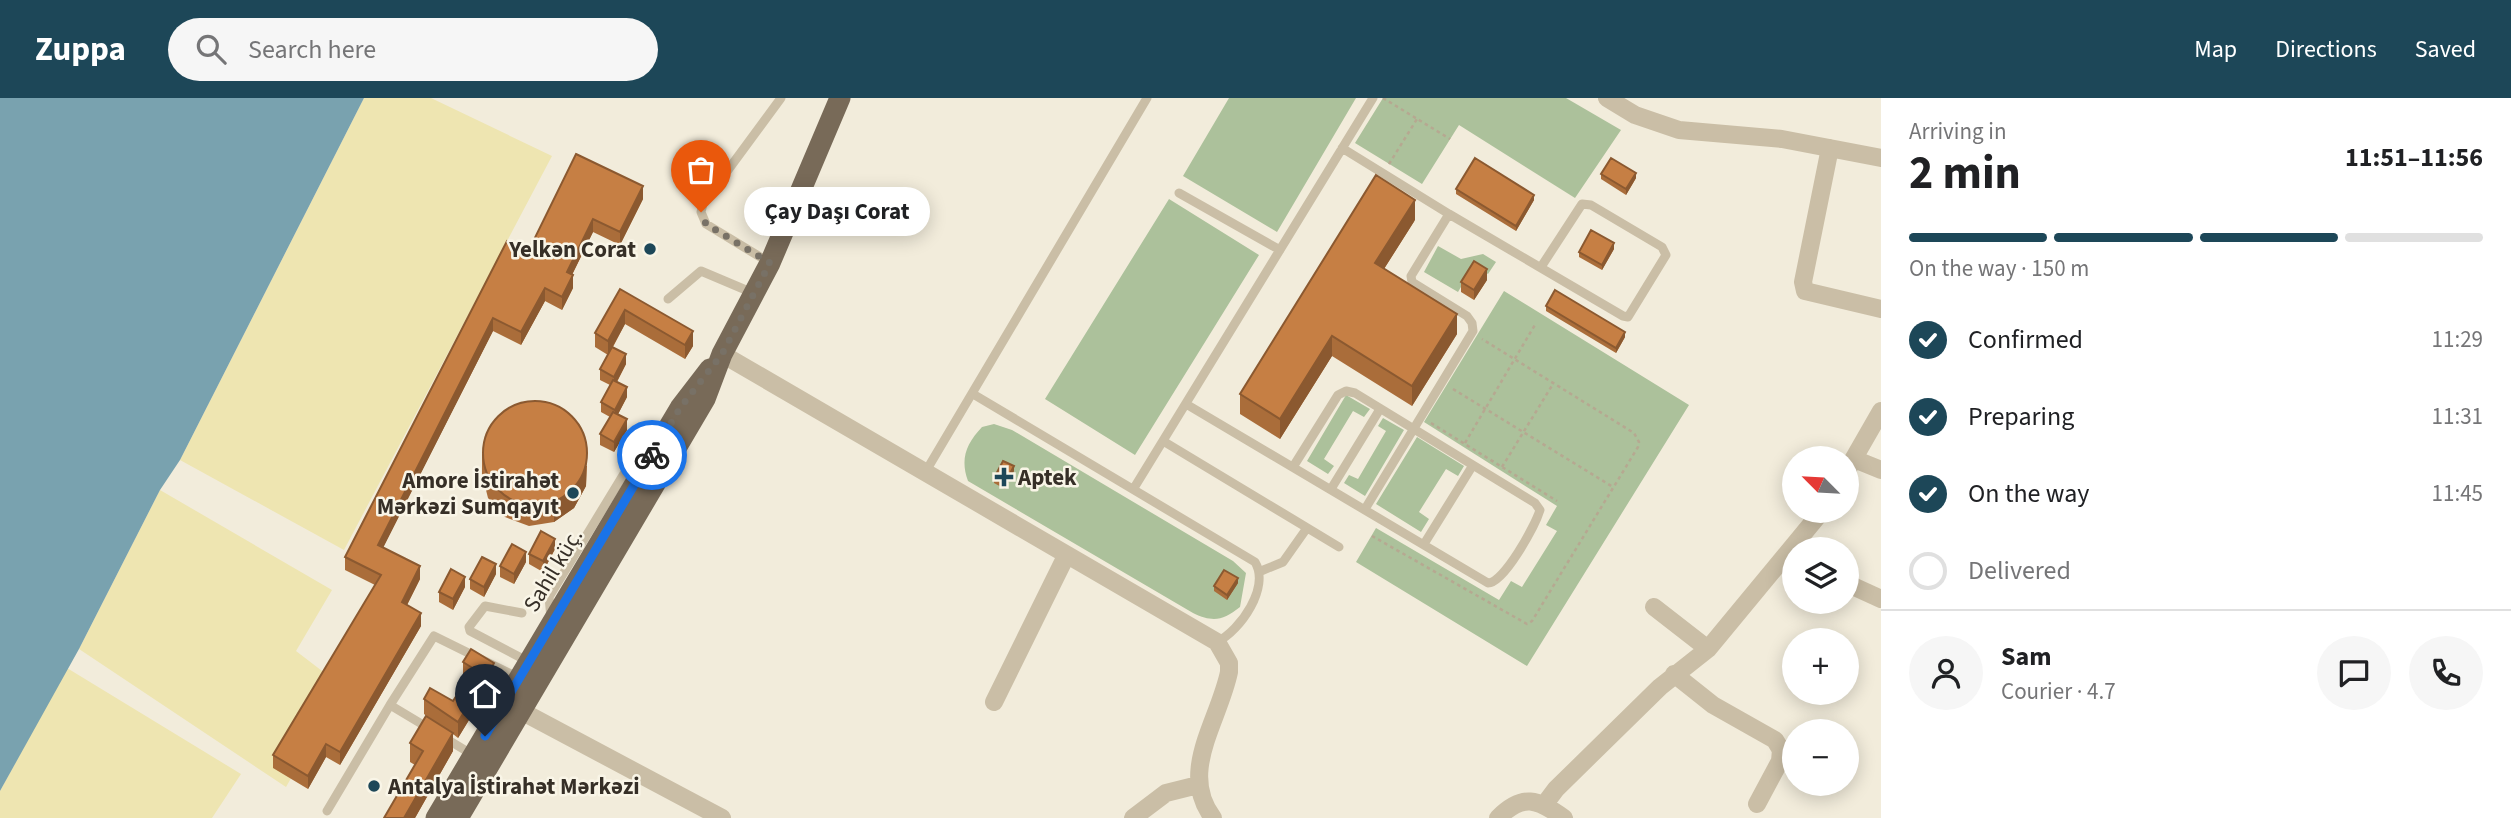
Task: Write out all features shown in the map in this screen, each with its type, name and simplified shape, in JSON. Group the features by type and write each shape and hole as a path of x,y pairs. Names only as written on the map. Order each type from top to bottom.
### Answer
{"main road":[{"name":"Sahil küç.","path":"458,818 696,416 722,354 770,263 840,98"},
{"name":"Sahil küç.","path":"436,818 686,399 722,354"}],"street":[{"path":"1607,98 1635,115 1679,130 1782,139 1881,158"},
{"path":"1830,148 1803,282 1805,291 1881,309"},
{"path":"722,354 1217,642 1229,663 1229,672 1201,757 1198,785 1213,818"},
{"path":"1859,450 1881,411"},
{"path":"1859,467 1881,470"},
{"path":"994,702 1066,556"},
{"path":"1544,805 1556,789 1674,674 1708,649 1782,565"},
{"path":"1859,589 1881,599"},
{"path":"1654,607 1708,649"},
{"path":"1674,674 1713,705 1775,740 1781,750 1780,761 1757,804"},
{"path":"521,711 722,818"},
{"path":"1133,818 1166,793 1198,785"},
{"path":"1498,818 1516,803 1534,801 1564,818"}],"lane":[{"path":"770,263 706,224 701,212 703,204 782,98"},
{"path":"926,471 1147,98"},
{"path":"1134,488 1373,98"},
{"path":"1342,148 1449,214 1541,267 1628,317 1666,254 1662,247 1591,205 1582,204 1541,267"},
{"path":"1179,194 1280,250"},
{"path":"1365,509 1473,331 1471,319 1412,282 1411,276 1449,214"},
{"path":"668,299 701,271 754,294"},
{"path":"1186,404 1488,583 1501,578 1536,522 1540,510 1535,503 1355,393 1346,391 1338,395 1293,467"},
{"path":"973,394 1246,554 1261,571 1259,588 1236,629 1217,642"},
{"path":"1331,489 1380,409"},
{"path":"1163,441 1339,547"},
{"path":"1424,544 1474,466"},
{"path":"1261,571 1283,562 1307,528"},
{"path":"522,613 485,607 469,626 470,631 524,670"},
{"path":"327,811 434,636 524,670"},
{"path":"390,705 473,755"}],"path":[{"path":"1383,98 1450,139"},
{"path":"1389,164 1417,119"},
{"path":"1465,443 1536,323"},
{"path":"1502,467 1553,384"},
{"path":"1450,387 1613,487"},
{"path":"1426,419 1557,501"}],"green space":[{"path":"1229,98 1356,98 1277,232 1183,176"},
{"path":"1383,98 1566,98 1621,130 1575,198 1459,125 1422,184 1355,143"},
{"path":"1169,199 1259,255 1135,455 1045,399"},
{"path":"1438,246 1461,259 1483,254 1496,262 1488,274 1474,265 1458,292 1424,272"},
{"path":"1504,291 1689,405 1527,666 1356,562 1376,528 1499,600 1511,581 1522,587 1557,531 1546,525 1557,506 1424,422"},
{"path":"1346,395 1370,409 1364,417 1353,411 1324,459 1334,466 1328,474 1307,461"},
{"path":"1383,418 1404,430 1365,496 1344,483 1349,475 1358,479 1386,431 1378,426"},
{"path":"994,424 1012,430 1233,561 1246,573 1240,607 1218,619 1193,613 968,481 965,459 968,446 982,427"},
{"path":"1417,437 1464,466 1458,476 1446,469 1419,512 1429,519 1421,532 1376,504"}],"sand":[{"path":"364,98 431,98 552,156 344,550 180,460"},
{"path":"160,490 332,590 296,651 343,687 286,787 79,649"},
{"path":"67,668 241,774 212,818 0,818 0,791"}],"water":[{"path":"0,98 364,98 180,460 160,490 79,649 0,791"}],"building":[{"path":"576,154 643,186 620,232 593,219 567,272 573,275 562,297 545,288 521,332 493,318 378,545 420,566 402,602 421,613 340,752 326,744 308,776 273,755 381,575 345,557 507,241 528,252"},
{"path":"1475,158 1534,195 1516,226 1456,189"},
{"path":"1611,158 1636,173 1626,189 1601,174"},
{"path":"1376,175 1415,200 1375,263 1457,314 1412,386 1332,336 1280,419 1240,394"},
{"path":"1591,230 1614,243 1602,265 1579,252"},
{"path":"1474,261 1487,269 1474,290 1461,282"},
{"path":"620,289 693,331 685,345 625,310 608,341 595,333"},
{"path":"1555,290 1625,332 1616,348 1546,306"},
{"path":"612,347 626,354 614,377 600,369"},
{"path":"613,380 627,387 615,410 601,402"},
{"path":"535,401 555,405 578,424 583,433 587,453 583,473 564,496 555,501 535,505 515,501 492,482 487,473 483,453 487,433 506,410 515,405"},
{"path":"613,412 627,419 614,442 600,434"},
{"path":"1003,461 1014,466 1005,483 994,478"},
{"path":"541,531 555,539 543,561 529,554"},
{"path":"512,544 526,552 514,574 500,566"},
{"path":"482,557 496,564 484,587 470,579"},
{"path":"451,569 465,577 453,599 439,592"},
{"path":"1224,570 1238,578 1227,595 1214,586"},
{"path":"471,649 494,663 458,722 424,699 430,688 453,701 474,669 463,662"},
{"path":"426,716 453,733 404,818 384,818 423,751 410,743"}],"way so far":[{"path":"652,455 680,408 722,354 770,263 706,224 701,212"}],"place":[{"name":"Çay Daşı Corat","path":"701,212"},
{"name":"Yelkən Corat","path":"650,249"},
{"name":"Aptek","path":"1004,477"},
{"name":"Amore İstirahət Mərkəzi Sumqayıt","path":"573,493"},
{"name":"Antalya İstirahət Mərkəzi","path":"374,786"}],"route":[{"path":"485,736 652,455"}]}
